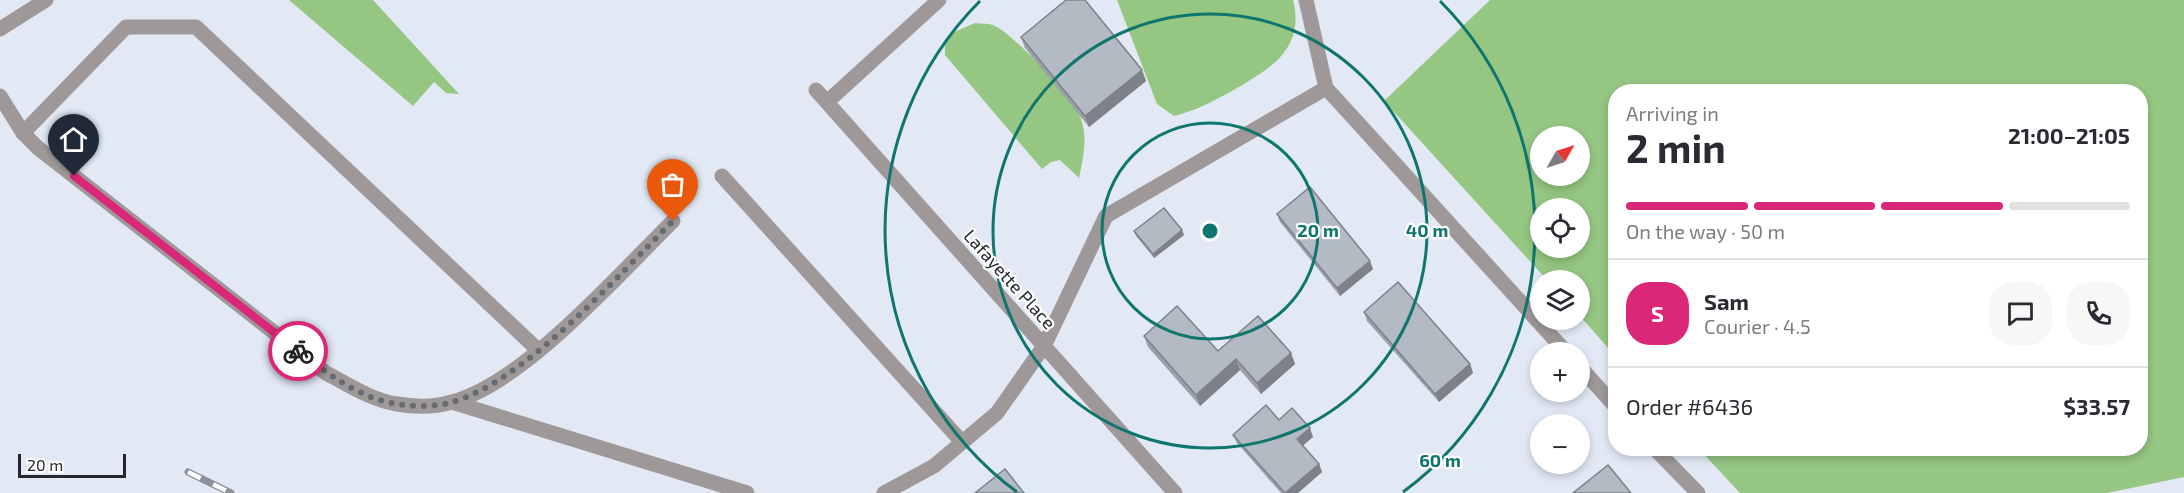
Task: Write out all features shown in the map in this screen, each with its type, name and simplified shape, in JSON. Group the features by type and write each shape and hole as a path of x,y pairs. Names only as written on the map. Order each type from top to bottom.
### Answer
{"street":[{"path":"0,29 46,0"},
{"path":"826,102 939,0"},
{"path":"1305,0 1326,88 1557,342"},
{"path":"23,133 126,27 196,27 538,350"},
{"path":"884,493 934,466 997,413 1044,346 1106,216 1326,88"},
{"name":"Lafayette Place","path":"816,90 1175,493"},
{"path":"0,96 23,133 38,148 326,373 364,394 396,404 425,406 452,402 508,376 579,313 673,221"},
{"path":"722,176 962,442"},
{"path":"1590,378 1608,398"},
{"path":"452,402 747,493"},
{"path":"1662,456 1698,493"}],"green space":[{"path":"289,0 373,0 459,94 446,93 434,82 413,106"},
{"path":"1117,0 1293,0 1294,31 1283,54 1262,72 1214,101 1174,116 1157,104"},
{"path":"1490,0 2184,0 2184,477 2107,493 1740,493 1706,456 2148,456 2148,84 1608,84 1608,348 1590,327 1590,270 1538,270 1384,101"},
{"path":"975,23 993,25 1014,40 1056,83 1076,110 1083,126 1084,141 1079,178 1060,160 1051,162 1042,169 945,55 945,40 954,32"}],"building":[{"path":"1066,0 1085,0 1142,70 1085,116 1021,37"},
{"path":"1310,187 1370,261 1337,288 1277,214"},
{"path":"1164,208 1182,230 1153,254 1134,231"},
{"path":"1398,282 1470,364 1435,394 1364,312"},
{"path":"1177,306 1218,351 1258,316 1291,353 1257,383 1236,359 1196,395 1144,336"},
{"path":"1266,405 1279,420 1292,408 1310,428 1297,439 1319,464 1285,493 1233,435"},
{"path":"1608,465 1631,493 1573,493"},
{"path":"1005,469 1024,493 975,493"}],"railway":[{"path":"188,472 231,493"}],"way so far":[{"path":"298,351 326,373 364,394 396,404 425,406 452,402 508,376 579,313 673,221"}],"route":[{"path":"74,176 298,351"}]}
